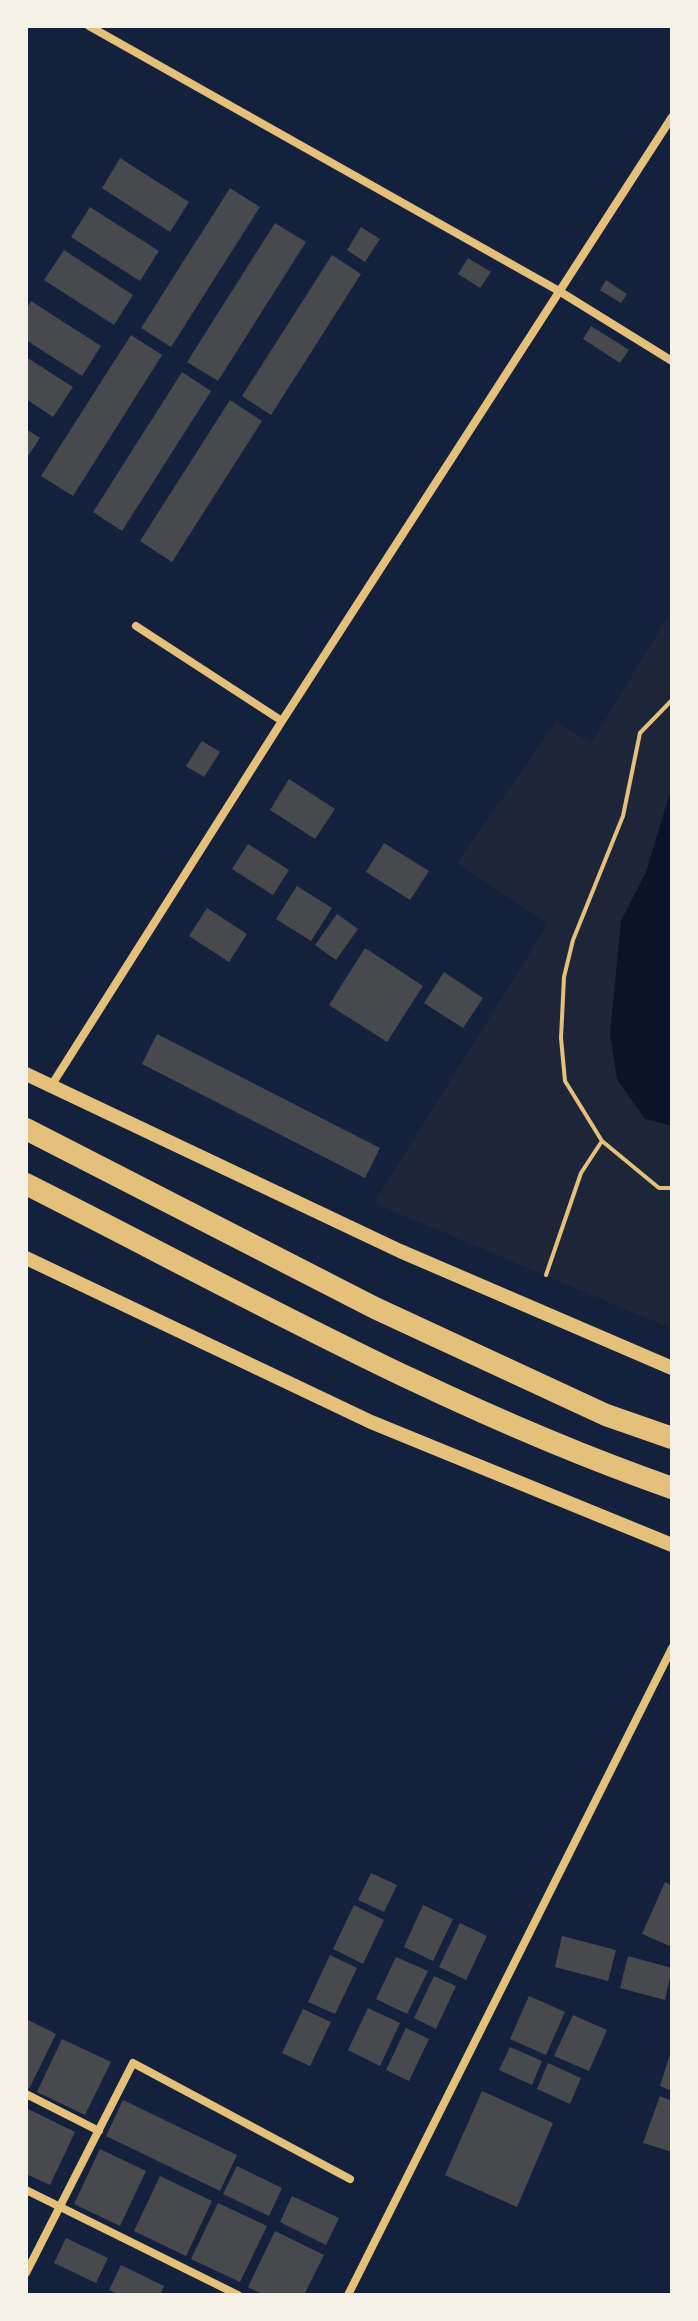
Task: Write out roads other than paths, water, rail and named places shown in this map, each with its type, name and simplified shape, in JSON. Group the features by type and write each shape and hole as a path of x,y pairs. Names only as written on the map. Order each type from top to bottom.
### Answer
{"highway":[{"path":"26,1129 375,1308 606,1415 672,1438"},
{"path":"26,1184 390,1368 585,1458 672,1488"}],"street":[{"path":"89,26 559,291 672,361"},
{"path":"51,1086 282,721 672,117"},
{"path":"136,626 282,721"},
{"path":"26,1074 400,1251 672,1368"},
{"path":"26,1258 371,1422 672,1545"},
{"path":"348,2295 672,1648"},
{"path":"26,2273 133,2063 350,2179"},
{"path":"26,2094 99,2131"},
{"path":"26,2190 238,2295"}]}
